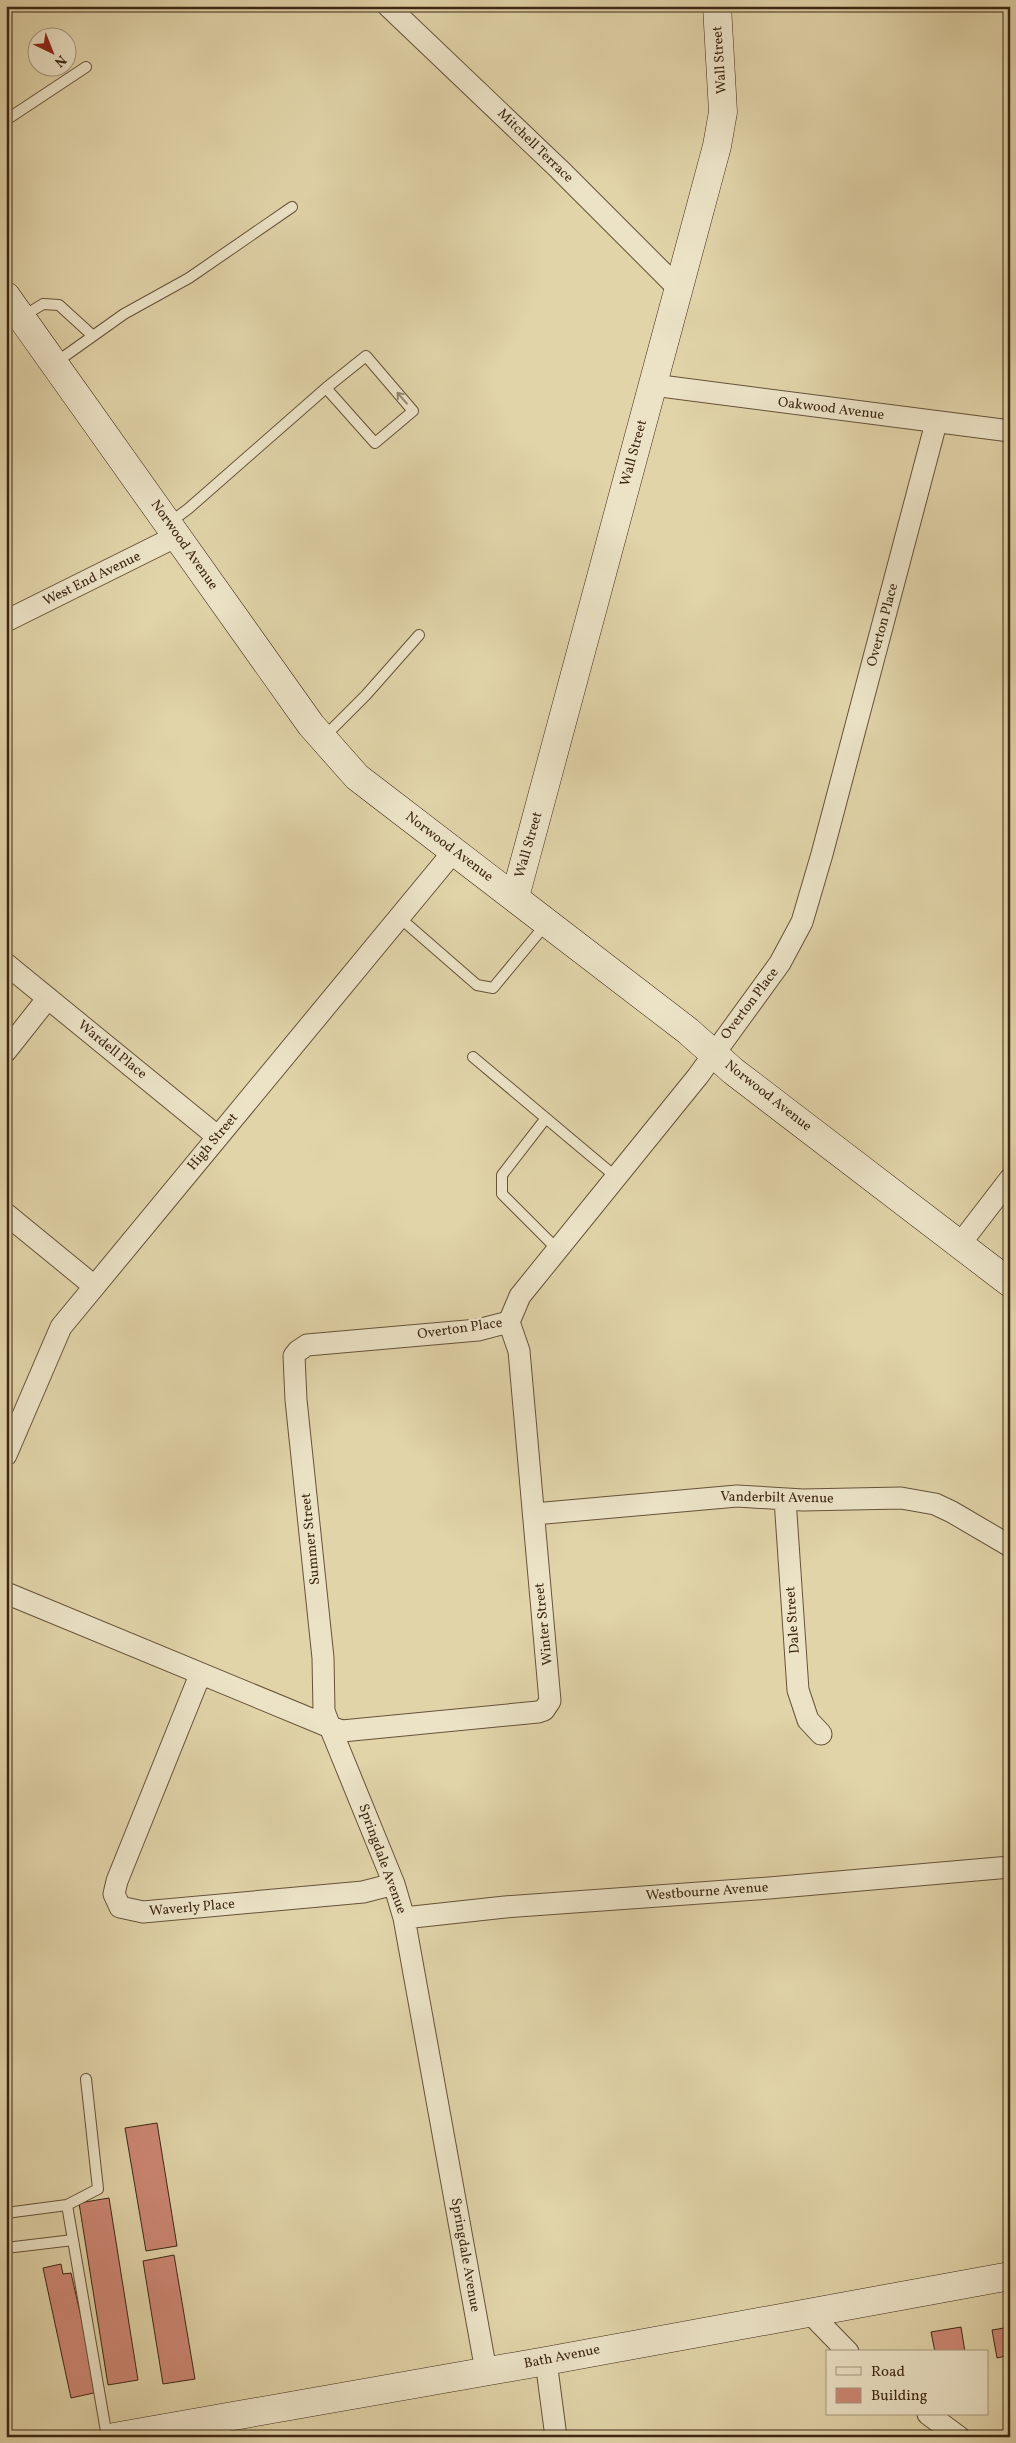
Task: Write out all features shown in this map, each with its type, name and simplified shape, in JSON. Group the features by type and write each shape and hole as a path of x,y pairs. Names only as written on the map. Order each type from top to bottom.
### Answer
{"street":[{"name":"Mitchell Terrace","path":"388,6 559,169 678,288"},
{"name":"Wall Street","path":"515,897 717,146 723,112 717,6"},
{"name":"Norwood Avenue","path":"14,307 322,739 357,777 688,1031 733,1071 1010,1283"},
{"name":"Oakwood Avenue","path":"653,385 936,423 1010,431"},
{"name":"Overton Place","path":"298,1350 307,1345 478,1330 509,1322 520,1296 713,1054 780,964 802,922 822,854 908,538 936,423"},
{"name":"West End Avenue","path":"6,621 173,530"},
{"name":"High Street","path":"6,1455 61,1327 454,851"},
{"name":"Wardell Place","path":"6,964 218,1137"},
{"path":"6,1051 48,998"},
{"path":"960,1244 1010,1179"},
{"path":"6,1214 94,1286"},
{"name":"Winter Street","path":"330,1727 342,1731 538,1712 544,1710 550,1701 551,1695 519,1351 509,1322"},
{"name":"Summer Street","path":"298,1350 294,1356 296,1400 323,1658 324,1711 330,1727"},
{"name":"Vanderbilt Avenue","path":"534,1514 737,1496 785,1499 901,1498 920,1500 952,1512 1010,1546"},
{"name":"Dale Street","path":"785,1499 798,1690 808,1720 821,1734"},
{"path":"6,1593 330,1727"},
{"name":"Waverly Place","path":"200,1674 117,1881 114,1894 120,1907 143,1912 363,1892 394,1884"},
{"name":"Springdale Avenue","path":"330,1727 394,1884 404,1918 486,2371"},
{"name":"Westbourne Avenue","path":"404,1918 505,1907 769,1888 1010,1867"},
{"name":"Bath Avenue","path":"114,2437 216,2428 486,2371 1010,2276"},
{"path":"810,2313 846,2350"},
{"path":"546,2361 556,2437"},
{"path":"931,2416 960,2437"}],"lane":[{"path":"6,120 86,67"},
{"path":"54,363 124,314 188,278 292,207"},
{"path":"14,307 43,304 59,305 93,336"},
{"path":"173,530 188,509 326,388 366,356 413,410 375,442 326,388"},
{"path":"322,739 366,695 419,635"},
{"path":"400,918 477,985 494,988 547,922"},
{"path":"472,1057 616,1177"},
{"path":"546,1118 502,1175 502,1194 558,1250"},
{"path":"6,2213 67,2205 98,2189 86,2080"},
{"path":"67,2205 106,2437"},
{"path":"6,2248 73,2240"}],"building":[{"path":"157,2123 177,2246 146,2251 125,2128"},
{"path":"109,2198 138,2380 108,2385 79,2203"},
{"path":"174,2255 195,2379 163,2384 143,2261"},
{"path":"61,2264 63,2274 71,2273 98,2392 71,2398 43,2268"},
{"path":"961,2327 965,2350 935,2350 931,2332"},
{"path":"1010,2327 1010,2355 997,2358 992,2330"}]}
